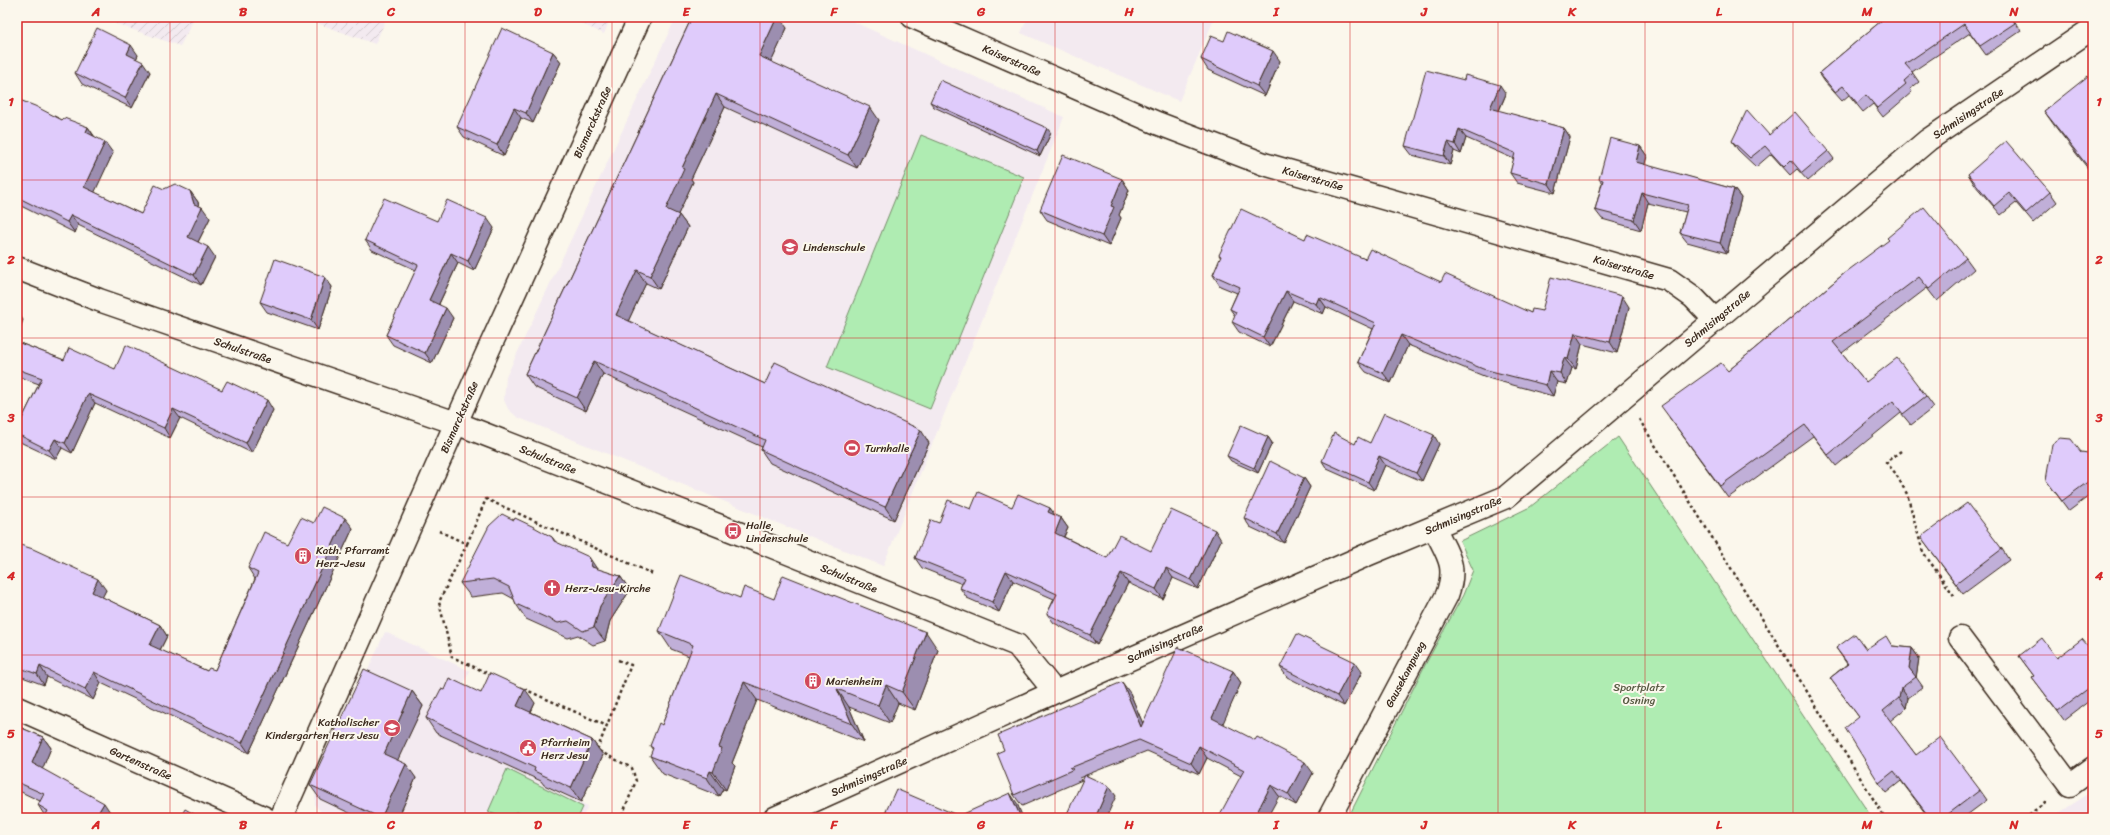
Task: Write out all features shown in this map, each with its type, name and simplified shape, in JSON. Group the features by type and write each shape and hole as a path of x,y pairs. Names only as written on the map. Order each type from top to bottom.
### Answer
{"street":[{"name":"Bismarckstraße","path":"281,818 456,423 640,17"},
{"name":"Kaiserstraße","path":"913,17 1157,123 1264,164 1669,280 1693,297 1715,320"},
{"name":"Schmisingstraße","path":"776,818 1055,692 1506,497 1928,140 2093,28"},
{"name":"Schulstraße","path":"17,268 99,300 456,423 748,537 1017,646 1055,692"},
{"name":"Gausekampweg","path":"1330,818 1448,595 1453,578 1451,562 1434,528"},
{"path":"1960,638 2070,785 2093,768"},
{"name":"Gartenstraße","path":"17,708 265,818"}],"path":[{"path":"1623,398 1643,425 1885,818"},
{"path":"1901,450 1886,462 1896,474 1907,494 1923,552 1955,597"},
{"path":"494,676 452,657 439,602 467,544 486,499 653,574"},
{"path":"413,520 467,544"},
{"path":"618,660 631,665 597,750 632,768 636,781 621,818"},
{"path":"522,688 606,726"}],"shaded area":[{"path":"96,17 195,17 180,46"},
{"path":"300,17 387,17 375,44"},
{"path":"567,17 611,17 604,34"},
{"name":"Lindenschule","path":"676,17 843,17 1064,117 883,566 517,417 508,409 504,400 506,377"},
{"path":"1028,17 1215,17 1179,101 1021,33"},
{"name":"Katholischer Kindergarten Herz Jesu","path":"385,632 470,671 459,692 545,783 544,785 588,806 582,818 325,817 315,805 315,788"},
{"path":"2093,791 2093,818 2051,818"}],"green space":[{"path":"921,135 1024,177 930,409 827,367"},
{"name":"Sportplatz Osning","path":"1618,437 1872,818 1348,818 1425,665 1463,595 1473,570 1460,541 1530,507"},
{"path":"507,769 583,807 578,818 538,818 516,812 505,818 488,812"}],"building":[{"path":"692,17 777,17 759,56 870,107 848,155 716,94 682,168 684,169 666,209 679,215 650,276 637,270 616,315 765,384 775,362 921,430 885,507 761,450 765,440 594,361 577,398 525,374"},
{"path":"1883,17 2011,17 2015,23 1980,46 1964,24 1905,64 1913,73 1904,81 1906,84 1877,108 1866,95 1857,103 1843,86 1835,92 1819,73 1881,21"},
{"path":"97,28 131,45 127,54 143,62 125,98 75,73"},
{"path":"502,28 553,52 526,113 514,108 497,145 457,127"},
{"path":"1228,31 1273,51 1257,86 1201,59 1211,36 1224,41"},
{"path":"1426,70 1464,80 1465,75 1500,85 1490,108 1564,128 1549,184 1510,173 1515,153 1459,129 1455,144 1448,142 1444,156 1405,146"},
{"path":"2088,76 2093,82 2093,173 2044,111"},
{"path":"940,80 1047,128 1037,151 930,102"},
{"path":"17,99 35,106 62,120 64,118 88,127 86,132 105,142 84,187 141,214 155,185 164,189 175,184 190,191 194,204 202,207 188,237 208,247 194,275 71,215 67,222 17,197"},
{"path":"1747,110 1769,135 1795,112 1828,151 1802,173 1791,160 1784,167 1765,146 1750,158 1732,141"},
{"path":"1610,138 1640,146 1636,162 1734,189 1720,243 1680,233 1688,205 1642,193 1634,220 1595,210 1603,180 1599,179"},
{"path":"2006,141 2050,192 2026,213 2009,193 1994,206 1968,174"},
{"path":"1063,155 1122,179 1111,206 1114,207 1102,236 1040,210"},
{"path":"384,198 437,221 447,200 487,218 468,261 451,253 429,300 446,308 425,353 386,335 418,265 365,240"},
{"path":"1924,207 1966,258 1929,289 1919,277 1833,342 1866,382 1897,358 1926,396 1903,414 1893,401 1828,455 1805,425 1720,486 1661,406 1721,363 1728,371 1846,272 1889,240 1887,238"},
{"path":"1241,209 1305,239 1307,234 1365,259 1370,249 1441,282 1445,274 1531,313 1532,309 1542,311 1551,277 1622,296 1610,342 1575,333 1568,359 1564,358 1560,373 1549,371 1546,385 1483,369 1401,335 1383,373 1358,362 1376,323 1319,297 1316,304 1286,291 1263,337 1232,322 1236,312 1230,309 1240,287 1213,275 1221,256 1219,255"},
{"path":"275,259 325,277 311,320 260,302"},
{"path":"17,342 64,360 69,348 115,369 126,345 222,390 227,381 267,400 246,443 173,409 164,428 88,394 65,443 55,439 49,450 17,434 17,429 42,378 17,369"},
{"path":"1384,413 1434,435 1416,473 1379,456 1368,482 1322,461 1334,433 1355,444 1358,437 1370,443"},
{"path":"1241,425 1268,437 1254,468 1227,456"},
{"path":"2060,438 2071,439 2081,452 2088,453 2093,459 2093,478 2062,501 2046,480 2052,444"},
{"path":"1270,461 1304,478 1277,534 1244,518"},
{"path":"978,492 1012,507 1018,494 1050,508 1048,512 1061,518 1055,533 1107,558 1119,535 1151,551 1171,510 1215,530 1191,580 1166,568 1156,589 1121,573 1090,635 1047,614 1057,594 1006,571 992,602 960,588 965,578 915,558 931,520 939,523 948,500 971,509"},
{"path":"1967,503 2002,549 1956,584 1921,537"},
{"path":"322,507 345,518 242,743 94,672 85,689 40,666 37,674 17,667 17,544 33,549 98,579 92,592 160,625 150,645 207,671 209,668 215,670 258,573 248,568 264,532 287,543 301,517 314,523"},
{"name":"Herz-Jesu-Kirche","path":"502,514 534,527 552,537 554,541 589,557 592,567 620,576 600,606 594,627 583,631 568,621 558,623 516,604 509,587 493,579 460,583 489,526"},
{"name":"Marienheim","path":"681,575 740,598 744,587 774,599 783,575 926,632 902,692 886,685 878,705 837,689 852,724 744,682 719,747 722,748 713,772 710,771 707,778 650,756 653,748 650,746 659,723 662,725 693,645 659,631"},
{"path":"1297,634 1355,662 1337,696 1280,667"},
{"path":"1855,634 1866,649 1886,636 1892,646 1912,648 1909,668 1916,677 1901,688 1899,698 1883,711 1916,755 1940,737 1980,790 1943,818 1930,818 1894,771 1879,783 1845,728 1859,717 1830,678 1848,664 1836,648"},
{"path":"2042,638 2057,658 2082,639 2093,652 2093,685 2058,711 2032,677 2034,676 2019,656"},
{"path":"1178,647 1233,671 1212,718 1255,740 1257,737 1305,762 1288,794 1271,785 1254,818 1218,818 1244,770 1199,746 1191,763 1139,740 1070,768 1074,769 1014,795 997,753 1004,750 998,735 1122,682 1141,727"},
{"path":"364,669 412,691 384,754 406,764 381,818 310,785"},
{"name":"Pfarrheim Herz Jesu","path":"490,673 525,689 517,706 592,740 571,788 534,771 535,768 426,718 441,689 444,690 449,678 481,693"},
{"path":"17,726 43,737 32,763 104,803 98,813 108,818 44,818 48,811 38,805 44,794 17,782"},
{"path":"1085,775 1109,786 1095,818 1065,818"},
{"path":"896,789 959,816 1010,793 1021,818 883,818"},
{"path":"185,809 201,818 180,818"}],"place":[{"name":"Lindenschule","path":"790,247"},
{"name":"Turnhalle","path":"852,448"},
{"name":"Halle, Lindenschule","path":"733,531"},
{"name":"Kath. Pfarramt Herz-Jesu","path":"303,556"},
{"name":"Herz-Jesu-Kirche","path":"552,588"},
{"name":"Marienheim","path":"813,681"},
{"name":"Katholischer Kindergarten Herz Jesu","path":"392,728"},
{"name":"Pfarrheim Herz Jesu","path":"528,748"}]}
